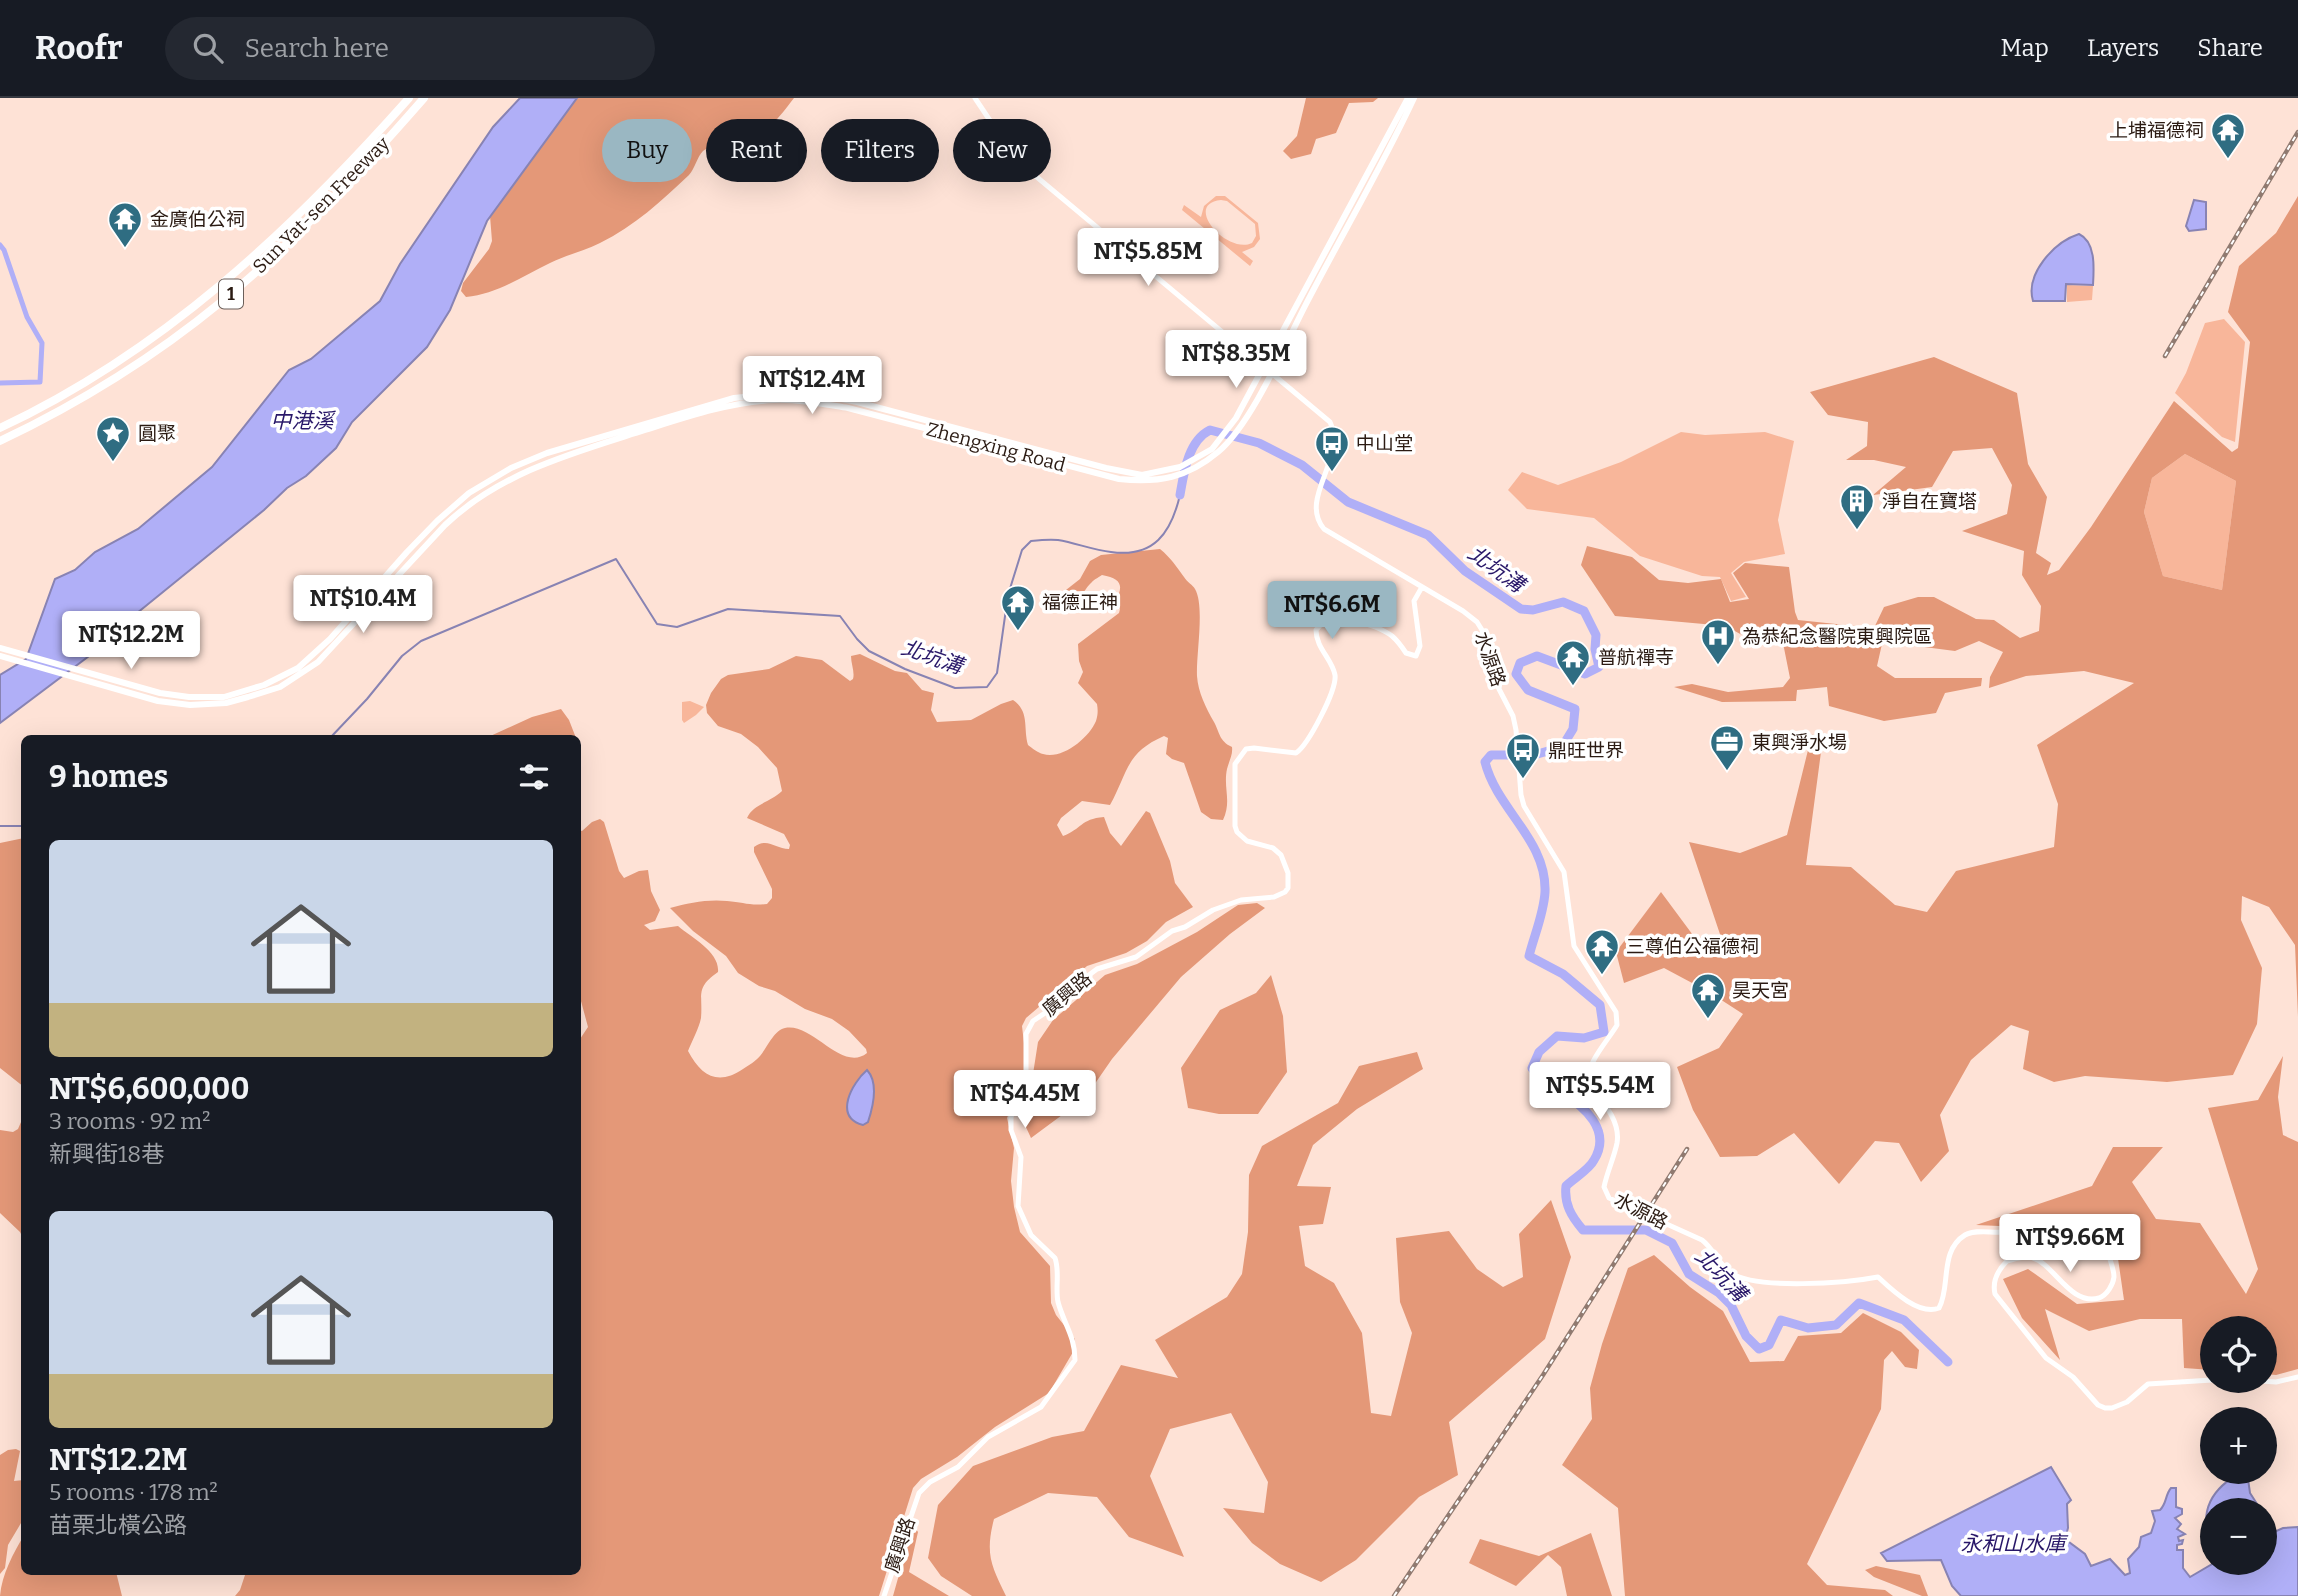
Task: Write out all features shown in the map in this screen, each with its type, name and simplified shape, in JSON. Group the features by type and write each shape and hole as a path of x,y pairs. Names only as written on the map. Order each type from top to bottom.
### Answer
{"highway":[{"name":"Sun Yat-sen Freeway","path":"0,428 89,380 147,343 222,286 277,237 338,176 409,98"},
{"name":"Sun Yat-sen Freeway","path":"0,441 91,393 220,303 349,182 424,98"}],"main road":[{"name":"Zhengxing Road","path":"0,656 158,701 190,705 226,703 248,698 280,687 318,662 445,524 466,505 490,489 525,471 574,453 733,405 774,400 810,402 848,408 1119,479 1147,482 1181,474 1196,468 1219,451 1408,98"},
{"name":"Zhengxing Road","path":"0,648 160,693 189,698 224,696 264,685 298,667 330,639 407,552 469,493 511,468 547,453 734,398 779,393 816,394 857,402 1071,459 1142,475 1164,472 1212,449 1238,429 1271,373 1414,98"}],"street":[{"path":"975,98 1009,149 1026,169 1271,373"},
{"name":"水源路","path":"1271,373 1330,422 1334,438 1333,454 1315,511 1324,529 1463,611 1477,622 1482,630 1499,689 1513,716 1524,806 1564,872 1574,947 1618,1019 1617,1026 1589,1068 1587,1078 1614,1119 1617,1132 1617,1142 1604,1187 1609,1198 1702,1240 1710,1246 1719,1263 1740,1278 1767,1283 1855,1282 1878,1277 1890,1289 1931,1311 1939,1308 1946,1266 1966,1235 1976,1232 2036,1229 2080,1233 2105,1246 2113,1267 2112,1283 2108,1292 2099,1298 2085,1298 2063,1285 2040,1261 2031,1257 2007,1262 1998,1272 1994,1283 1995,1294 2046,1359 2073,1377 2098,1405 2105,1408 2127,1402 2141,1387 2148,1384 2200,1381"},
{"name":"廣興路","path":"884,1596 919,1493 930,1482 958,1467 988,1437 1041,1407 1075,1360 1073,1336 1063,1319 1057,1298 1055,1258 1031,1235 1018,1206 1021,1157 1012,1130 1012,1117 1025,1094 1026,1034 1033,1021 1066,999 1097,969 1136,957 1172,931 1185,927 1213,910 1241,900 1274,897 1285,892 1288,888 1288,873 1282,855 1273,848 1247,841 1237,832 1235,764 1246,750 1254,748 1296,753 1301,750 1316,726 1335,676 1316,638 1316,630 1321,624 1329,621 1353,621 1378,628 1398,642 1406,653 1416,656 1420,646 1414,601 1422,587"},
{"path":"2277,1382 2298,1377"}],"shaded area":[{"path":"571,98 794,98 776,119 706,119 706,149 692,170 692,119 602,119 602,182 681,182 647,212 613,236 499,288 466,297 461,291 463,283 492,241 490,216 495,201"},
{"path":"1306,98 1378,98 1373,102 1349,103 1336,133 1316,139 1311,154 1291,159 1283,151 1297,136"},
{"path":"1216,196 1225,196 1258,223 1260,239 1254,247 1242,252 1253,261 1250,266 1182,210 1184,205 1201,217 1204,206","holes":["1227,201 1255,224 1256,236 1252,243 1242,245 1231,242 1212,228 1206,210 1210,203"]},
{"path":"2298,196 2298,1017 2295,945 2269,907 2242,896 2241,920 2262,968 2257,1024 2233,1075 2167,1082 2085,1076 2054,1082 2023,1069 2029,1031 2011,1025 1971,1060 1940,1115 1949,1151 1921,1182 1899,1143 1875,1141 1839,1184 1794,1133 1757,1156 1720,1157 1693,1110 1677,1067 1719,1048 1743,1014 1664,968 1624,983 1616,952 1661,892 1701,946 1728,958 1689,842 1740,853 1787,835 1812,734 1823,737 1806,865 1851,867 1895,905 1927,912 1956,871 2054,847 2058,804 2037,745 2134,683 2084,671 2026,676 1989,688 1990,677 2003,652 1979,641 1955,651 1882,644 1877,666 1895,678 1982,678 1981,686 1945,693 1936,713 1884,721 1829,706 1827,687 1797,690 1796,701 1722,702 1674,687 1692,684 1728,692 1783,687 1790,678 1783,643 1776,638 1756,643 1726,626 1615,616 1581,565 1587,546 1632,557 1659,580 1688,583 1721,579 1730,602 1749,599 1733,573 1745,563 1789,567 1798,620 1874,628 1884,607 1918,597 1934,597 1976,619 1994,620 2020,638 2039,631 2041,606 2022,575 2024,551 1962,531 2007,514 2012,485 1992,448 1953,451 1932,487 1873,495 1906,467 1874,460 1846,460 1867,446 1868,422 1828,415 1810,392 1934,357 2017,393 2028,464 2047,497 2036,553 2051,563 2047,575 2059,570 2091,527 2174,401 2232,452 2238,448 2250,342 2228,312 2239,266 2276,233","holes":["2185,454 2236,481 2222,590 2163,576 2144,512 2152,478"]},
{"path":"2067,285 2093,286 2092,300 2067,302"},
{"path":"2224,319 2245,342 2235,442 2222,437 2175,393 2186,373 2205,323"},
{"path":"1681,432 1705,435 1765,432 1794,441 1778,520 1785,554 1744,562 1731,573 1746,597 1731,601 1720,577 1702,576 1640,556 1594,518 1527,509 1508,490 1522,472 1558,485 1621,462"},
{"path":"2185,454 2236,481 2222,590 2163,576 2144,512 2152,478"},
{"path":"1160,549 1194,588 1198,597 1200,618 1197,676 1199,688 1220,736 1232,747 1226,776 1227,801 1223,820 1211,819 1201,812 1184,763 1166,754 1168,738 1164,736 1142,749 1135,757 1110,805 1082,801 1061,818 1057,825 1063,836 1085,822 1104,817 1110,833 1121,846 1146,811 1150,813 1170,861 1175,883 1193,907 1166,922 1147,941 1126,953 1087,966 1026,1018 1022,1026 1024,1075 1007,1118 1014,1148 1011,1181 1014,1207 1020,1232 1050,1266 1051,1303 1056,1315 1075,1339 1073,1352 1049,1393 995,1427 957,1457 921,1479 913,1488 879,1596 235,1596 245,1575 581,1575 581,1038 588,1027 581,1001 581,831 600,819 604,822 619,871 624,878 648,870 651,891 660,910 655,921 644,925 650,930 678,926 715,958 718,972 703,987 701,1018 688,1051 705,1072 718,1077 734,1074 756,1060 774,1036 785,1028 806,1032 847,1057 867,1053 849,1031 832,1019 805,1009 738,973 726,956 693,931 670,908 712,901 767,904 772,898 772,889 754,847 768,843 789,849 790,845 784,834 747,818 753,809 782,791 777,768 758,747 741,734 718,726 707,713 706,705 711,693 721,679 728,675 769,669 796,656 822,660 850,681 853,679 851,656 860,654 895,671 907,673 922,690 934,693 931,710 937,722 971,720 1013,700 1024,715 1028,745 1041,753 1058,754 1081,740 1092,728 1097,717 1097,704 1078,683 1083,672 1078,644 1119,613 1120,609 1115,603 1120,587 1114,579 1102,575 1071,605 1066,607 1061,601 1066,590 1080,579 1090,561 1101,555"},
{"path":"690,701 704,707 684,723 682,702"},
{"path":"561,709 575,735 493,735 532,717"},
{"path":"21,839 21,1085 0,1068 0,843"},
{"path":"1257,903 1265,908 1230,934 1181,977 1112,1059 1085,1098 1031,1138 1025,1125 1038,1042 1053,1020 1105,975 1137,964 1197,932 1238,905"},
{"path":"1271,975 1283,1016 1287,1072 1258,1114 1219,1114 1188,1108 1181,1068 1220,1010 1256,993"},
{"path":"1417,1052 1423,1069 1357,1109 1313,1145 1297,1186 1331,1187 1323,1224 1299,1226 1305,1266 1334,1283 1362,1333 1371,1413 1391,1416 1412,1333 1400,1302 1396,1238 1449,1231 1477,1269 1503,1287 1523,1277 1519,1234 1551,1200 1571,1257 1545,1339 1449,1422 1458,1475 1419,1497 1356,1560 1321,1582 1280,1564 1252,1543 1223,1508 1264,1513 1268,1482 1231,1413 1170,1429 1150,1476 1184,1557 1129,1537 1097,1497 1048,1493 994,1519 990,1541 991,1559 1006,1596 972,1596 941,1576 928,1558 938,1505 973,1466 1052,1437 1084,1431 1121,1365 1178,1378 1155,1340 1227,1297 1242,1274 1248,1232 1249,1175 1262,1146 1338,1103 1359,1066"},
{"path":"2283,1056 2278,1097 2283,1135 2298,1142 2298,1369 2277,1375 2277,1316 2200,1316 2200,1369 2184,1368 2182,1319 2140,1319 2089,1331 2045,1309 2060,1360 2022,1318 2003,1279 2028,1269 2077,1304 2124,1300 2114,1231 1976,1225 2092,1186 2113,1147 2163,1147 2132,1182 2156,1219 2200,1223 2246,1294 2258,1269 2208,1108 2258,1100"},
{"path":"21,1122 21,1234 0,1213 0,1130 13,1132"},
{"path":"1654,1255 1690,1287 1723,1311 1750,1362 1784,1361 1798,1336 1841,1333 1863,1313 1901,1332 1919,1350 1917,1369 1905,1367 1892,1351 1884,1360 1881,1409 1807,1564 1827,1585 1885,1590 1893,1596 1625,1596 1618,1508 1562,1465 1592,1419 1590,1388 1628,1268"},
{"path":"8,1450 20,1451 14,1481 21,1480 21,1523 8,1545 5,1568 0,1574 0,1455"},
{"path":"913,1525 918,1532 909,1572 949,1596 893,1596"},
{"path":"1591,1533 1612,1596 1567,1596 1561,1567 1548,1555 1516,1586 1469,1563 1480,1539 1539,1556"},
{"path":"21,1540 21,1575 117,1575 122,1596 0,1596 12,1557"},
{"path":"1876,1566 1920,1575 1928,1596 1874,1577 1865,1570"}],"water":[{"name":"中港溪","path":"520,98 577,98 487,221 450,310 427,347 352,422 336,448 306,476 287,488 264,510 126,622 101,647 0,723 0,675 26,659 55,579 75,570 95,552 138,529 212,467 289,370 311,359 380,301 400,264 493,127"},
{"path":"2194,200 2206,202 2206,229 2189,231 2186,226"},
{"path":"2079,234 2085,238 2091,249 2093,285 2066,284 2065,301 2033,301 2033,280 2037,270 2060,244"},
{"path":"867,1070 873,1082 874,1095 868,1122 863,1125 854,1121 847,1108 851,1091"},
{"name":"永和山水庫","path":"2051,1467 2071,1500 2067,1504 2068,1528 2065,1539 2085,1554 2091,1566 2110,1559 2125,1575 2130,1573 2128,1559 2139,1547 2141,1537 2151,1533 2155,1521 2152,1511 2160,1510 2171,1488 2176,1488 2176,1507 2182,1509 2182,1514 2175,1518 2181,1524 2177,1529 2185,1534 2178,1537 2179,1541 2183,1540 2182,1544 2177,1545 2177,1550 2183,1550 2183,1568 2190,1577 2200,1571 2200,1575 2277,1575 2277,1531 2298,1527 2298,1596 1961,1596 1952,1586 1941,1560 1887,1561 1881,1553"},
{"path":"2249,1484 2253,1498 2213,1498 2223,1485"}],"waterway":[{"path":"0,245 27,317 42,343 40,382 0,383"},
{"name":"北坑溝","path":"1180,495 1185,467 1192,449 1210,430 1259,443 1302,465 1348,502 1428,535 1465,571 1521,609 1533,610 1563,602 1584,611 1596,635 1595,649 1599,667 1585,674 1537,656 1520,663 1516,674 1528,690 1575,709 1573,729 1562,747 1534,755 1491,755 1485,762 1500,795 1538,856 1543,873 1544,900 1529,956 1563,974 1600,1005 1604,1032 1584,1038 1557,1036 1539,1052 1532,1068 1544,1083 1578,1104 1598,1129 1599,1149 1592,1164 1566,1186 1569,1210 1583,1230 1646,1230 1672,1243 1689,1274 1719,1293 1731,1305 1746,1336 1759,1349 1769,1345 1781,1320 1808,1328 1836,1325 1859,1303 1904,1320 1948,1362"},
{"name":"北坑溝","path":"333,735 402,656 421,641 616,559 657,624 677,627 728,609 840,616 869,651 905,669 955,688 987,687 997,673 1008,595 1022,550 1031,541 1058,540 1111,552 1139,551 1149,547 1166,531 1180,495"},
{"name":"北坑溝","path":"0,826 21,826"}],"railway":[{"path":"2165,356 2298,132"},
{"path":"1394,1596 1543,1375 1687,1149"}],"place":[{"name":"上埔福德祠","path":"2228,160"},
{"name":"金廣伯公祠","path":"125,249"},
{"name":"圓聚","path":"113,463"},
{"name":"中山堂","path":"1332,473"},
{"name":"淨自在寶塔","path":"1857,531"},
{"name":"福德正神","path":"1018,632"},
{"name":"為恭紀念醫院東興院區","path":"1718,666"},
{"name":"普航禪寺","path":"1573,687"},
{"name":"東興淨水場","path":"1727,772"},
{"name":"鼎旺世界","path":"1523,780"},
{"name":"三尊伯公福德祠","path":"1602,976"},
{"name":"昊天宮","path":"1708,1020"}]}
